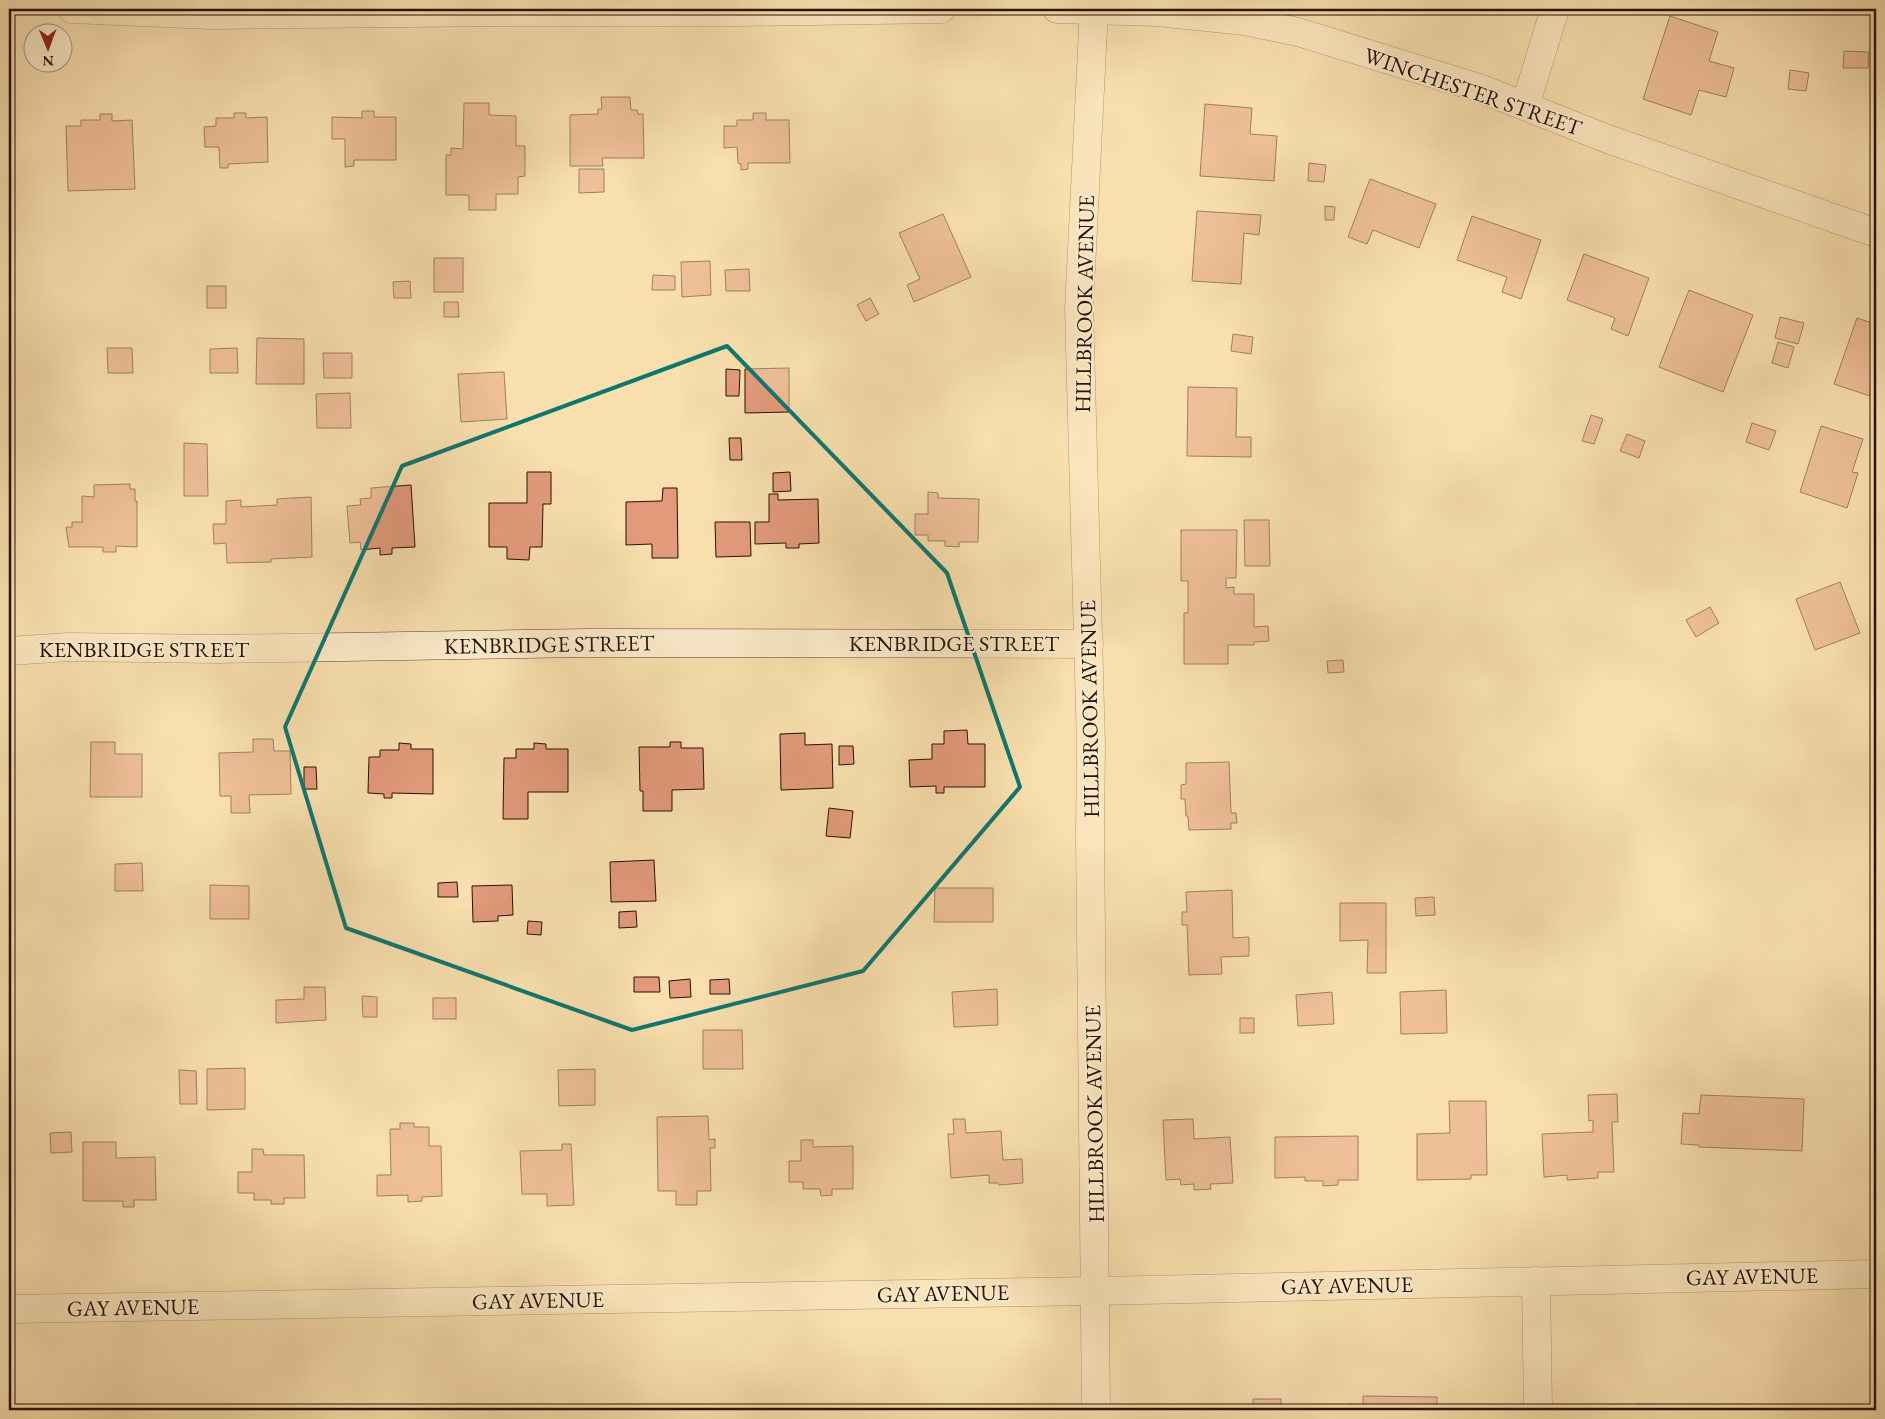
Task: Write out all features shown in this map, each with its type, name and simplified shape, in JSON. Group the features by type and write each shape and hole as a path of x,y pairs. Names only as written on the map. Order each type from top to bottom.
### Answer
{"street":[{"path":"72,9 221,15 940,9"},
{"name":"WINCHESTER STREET","path":"1057,9 1157,12 1245,21 1298,32 1479,88 1605,138 1876,233"},
{"name":"HILLBROOK AVENUE","path":"1094,9 1079,309 1089,644 1096,1410"},
{"path":"1525,106 1555,9"},
{"name":"KENBRIDGE STREET","path":"9,650 69,647 216,649 586,643 1089,644"},
{"name":"GAY AVENUE","path":"9,1310 1096,1291 1876,1274"},
{"path":"1536,1281 1538,1410"}],"highlighted area":[{"path":"727,346 947,573 1020,787 863,971 632,1030 346,928 285,727 402,466"}],"building":[{"path":"1670,16 1718,32 1709,61 1734,68 1726,97 1699,90 1691,115 1643,99"},
{"path":"1844,51 1869,52 1868,68 1843,68"},
{"path":"1790,70 1809,73 1806,91 1788,89"},
{"path":"601,97 630,97 631,110 637,110 638,114 643,114 644,158 602,158 603,166 570,166 570,115 598,114 598,109 602,109"},
{"path":"464,103 489,103 489,115 516,116 516,146 525,146 525,176 518,177 518,194 496,194 496,210 469,210 469,195 446,195 446,155 451,155 451,148 463,149"},
{"path":"1205,104 1252,108 1250,134 1277,136 1274,181 1200,176"},
{"path":"362,111 374,111 374,117 396,117 396,160 354,160 354,166 345,167 345,139 332,139 332,117 362,118"},
{"path":"234,113 246,113 246,118 267,117 268,162 228,164 228,168 220,168 219,147 205,147 204,127 216,126 216,118 234,118"},
{"path":"753,113 766,113 766,120 789,120 790,163 748,163 748,169 741,170 741,164 738,163 737,147 724,148 724,126 737,126 737,120 753,120"},
{"path":"100,114 112,114 112,121 132,120 135,189 68,191 66,126 81,126 81,120 100,120"},
{"path":"1309,163 1326,165 1324,182 1308,181"},
{"path":"579,169 604,169 604,192 579,193"},
{"path":"1370,179 1436,204 1419,248 1373,230 1367,244 1348,237"},
{"path":"1325,206 1335,207 1334,220 1325,220"},
{"path":"1197,211 1261,215 1259,235 1244,233 1241,284 1192,281"},
{"path":"943,214 971,277 914,302 907,285 920,279 899,233"},
{"path":"1472,216 1541,240 1521,299 1502,292 1507,277 1457,260"},
{"path":"1584,254 1649,278 1628,336 1611,329 1615,318 1567,300"},
{"path":"434,258 463,258 463,292 434,292"},
{"path":"710,261 711,295 682,297 681,262"},
{"path":"749,269 750,291 726,291 725,270"},
{"path":"653,275 675,276 675,290 652,290"},
{"path":"410,281 411,298 394,298 393,282"},
{"path":"207,286 226,286 226,308 207,308"},
{"path":"1689,290 1753,315 1723,392 1659,367"},
{"path":"870,298 879,314 866,321 857,305"},
{"path":"444,302 458,302 459,317 444,317"},
{"path":"1780,317 1804,323 1798,344 1775,338"},
{"path":"1857,318 1876,324 1876,398 1834,384"},
{"path":"1233,334 1253,337 1251,354 1231,351"},
{"path":"257,338 304,339 304,384 256,384"},
{"path":"1778,342 1794,347 1788,368 1772,363"},
{"path":"107,348 132,348 133,373 108,373"},
{"path":"237,348 238,373 210,373 210,349"},
{"path":"323,353 352,353 352,378 324,378"},
{"path":"789,368 789,412 745,413 745,369"},
{"path":"726,369 740,370 739,396 726,396"},
{"path":"504,372 507,419 461,422 458,374"},
{"path":"1188,387 1237,388 1236,437 1251,437 1251,457 1187,456"},
{"path":"350,393 351,428 317,428 316,394"},
{"path":"1591,415 1603,419 1594,444 1582,441"},
{"path":"1752,423 1776,431 1769,450 1746,442"},
{"path":"1821,426 1863,439 1852,472 1858,473 1847,508 1800,492"},
{"path":"1627,434 1645,441 1639,458 1620,451"},
{"path":"729,438 741,438 742,460 730,460"},
{"path":"184,443 207,444 208,496 184,496"},
{"path":"527,472 551,472 551,504 543,504 542,547 530,547 529,560 507,559 507,547 489,547 489,503 527,503"},
{"path":"790,472 791,491 773,492 773,473"},
{"path":"130,484 130,489 135,489 135,501 137,501 137,547 116,546 116,552 103,552 103,547 69,547 66,527 72,527 72,522 82,522 82,496 94,497 94,485"},
{"path":"411,485 415,547 392,548 392,554 380,555 380,548 361,550 360,542 350,543 347,506 361,505 360,499 371,498 371,488"},
{"path":"663,488 677,488 678,558 652,558 652,544 626,545 626,502 662,501"},
{"path":"928,492 938,493 938,498 979,499 978,542 959,542 959,547 945,546 945,541 928,541 928,535 915,535 915,514 928,514"},
{"path":"769,494 778,494 778,500 818,499 819,543 799,544 799,548 786,548 786,543 755,544 755,522 769,522"},
{"path":"311,497 312,557 271,559 271,562 227,563 226,543 214,544 213,524 226,524 226,501 241,500 241,507 277,505 277,499"},
{"path":"1244,520 1269,520 1270,566 1245,566"},
{"path":"715,522 750,522 751,556 716,557"},
{"path":"1181,530 1237,530 1236,578 1226,578 1226,588 1234,587 1234,594 1254,594 1254,627 1268,626 1269,641 1254,642 1254,645 1228,645 1228,664 1184,664 1184,613 1188,613 1188,581 1181,581"},
{"path":"1840,582 1860,633 1815,650 1796,599"},
{"path":"1710,607 1719,623 1696,637 1686,620"},
{"path":"1343,660 1344,672 1328,673 1327,661"},
{"path":"967,730 968,744 985,744 985,787 944,787 944,793 936,793 936,786 910,787 909,760 932,759 932,744 944,744 944,731"},
{"path":"805,733 805,745 832,744 833,788 781,790 780,734"},
{"path":"253,739 273,739 274,751 290,751 291,794 249,795 250,813 231,813 231,796 220,796 219,753 253,752"},
{"path":"91,742 115,742 115,754 142,754 142,797 90,797"},
{"path":"670,742 681,742 681,748 703,748 704,789 672,790 672,811 643,811 643,791 640,791 639,747 670,747"},
{"path":"399,743 411,744 411,749 433,749 433,794 392,793 392,798 384,798 384,794 368,793 369,757 380,757 380,750 399,750"},
{"path":"534,743 546,744 546,749 568,749 568,792 528,792 528,819 503,819 504,758 516,758 516,749 534,749"},
{"path":"839,746 853,746 854,764 839,765"},
{"path":"1229,762 1231,813 1236,813 1237,823 1231,823 1231,829 1189,830 1185,799 1181,799 1181,785 1186,784 1186,763"},
{"path":"304,767 316,767 317,789 304,789"},
{"path":"829,808 853,811 850,838 826,836"},
{"path":"654,860 656,901 611,902 610,862"},
{"path":"142,863 143,891 115,891 115,864"},
{"path":"457,882 458,897 438,897 438,883"},
{"path":"210,885 249,886 249,919 210,919"},
{"path":"512,885 513,915 498,916 498,921 473,922 472,886"},
{"path":"935,888 993,888 993,922 934,922"},
{"path":"1232,890 1233,938 1249,937 1249,956 1221,957 1222,974 1189,975 1187,925 1182,925 1182,912 1187,912 1186,892"},
{"path":"1434,897 1435,915 1416,916 1415,898"},
{"path":"1340,903 1386,903 1386,973 1367,973 1368,940 1340,941"},
{"path":"636,911 637,927 619,928 619,912"},
{"path":"528,921 542,922 541,935 527,934"},
{"path":"634,977 659,977 660,992 634,992"},
{"path":"690,979 691,997 670,998 669,981"},
{"path":"729,979 730,994 710,994 710,980"},
{"path":"304,987 325,987 326,1020 276,1023 276,1000 304,999"},
{"path":"997,989 998,1025 954,1027 952,992"},
{"path":"1446,990 1447,1033 1401,1034 1400,992"},
{"path":"1332,992 1334,1024 1298,1026 1296,995"},
{"path":"362,996 377,997 377,1017 363,1017"},
{"path":"433,998 456,998 456,1019 433,1019"},
{"path":"1240,1018 1254,1018 1254,1033 1240,1033"},
{"path":"703,1030 742,1030 743,1069 703,1069"},
{"path":"245,1068 245,1109 207,1110 207,1069"},
{"path":"595,1069 595,1105 559,1106 558,1070"},
{"path":"179,1070 196,1071 197,1104 180,1104"},
{"path":"1617,1094 1618,1122 1612,1122 1614,1172 1598,1172 1598,1178 1567,1180 1567,1175 1544,1177 1542,1134 1593,1132 1593,1120 1589,1121 1588,1095"},
{"path":"1701,1095 1804,1099 1802,1151 1699,1147 1699,1145 1681,1144 1683,1113 1699,1114"},
{"path":"1449,1101 1486,1101 1487,1175 1471,1175 1471,1179 1417,1180 1417,1134 1450,1133"},
{"path":"708,1116 709,1140 715,1139 715,1148 710,1148 711,1191 697,1191 697,1205 676,1205 676,1191 658,1191 657,1117"},
{"path":"953,1119 965,1119 966,1133 1001,1131 1003,1160 1022,1159 1023,1183 999,1185 998,1183 989,1183 989,1175 951,1178 948,1134 954,1134"},
{"path":"1193,1119 1194,1139 1230,1137 1233,1183 1210,1184 1211,1189 1194,1190 1194,1184 1181,1185 1180,1179 1166,1180 1163,1120"},
{"path":"400,1123 414,1123 414,1127 429,1127 429,1146 441,1146 442,1196 422,1197 422,1201 408,1202 408,1195 377,1196 377,1175 391,1175 390,1129 400,1129"},
{"path":"71,1132 72,1152 51,1153 50,1133"},
{"path":"1358,1136 1358,1180 1338,1180 1338,1185 1323,1186 1323,1181 1305,1181 1305,1177 1275,1178 1275,1137"},
{"path":"801,1140 813,1140 813,1147 853,1146 853,1189 832,1189 832,1195 821,1196 820,1189 803,1189 803,1182 789,1182 789,1161 801,1161"},
{"path":"83,1142 116,1142 116,1158 155,1157 156,1200 134,1200 134,1207 123,1207 123,1201 83,1201"},
{"path":"562,1144 571,1144 574,1205 547,1206 547,1194 522,1194 520,1151 562,1150"},
{"path":"252,1149 263,1149 264,1155 304,1155 305,1198 284,1198 284,1204 271,1204 271,1200 254,1200 254,1193 238,1193 238,1172 252,1172"},
{"path":"1363,1396 1437,1397 1437,1410 1348,1410 1349,1404 1363,1405"},
{"path":"1253,1399 1281,1399 1281,1410 1201,1410 1201,1405 1253,1405"},
{"path":"1636,1404 1699,1405 1698,1410 1636,1410"}]}
